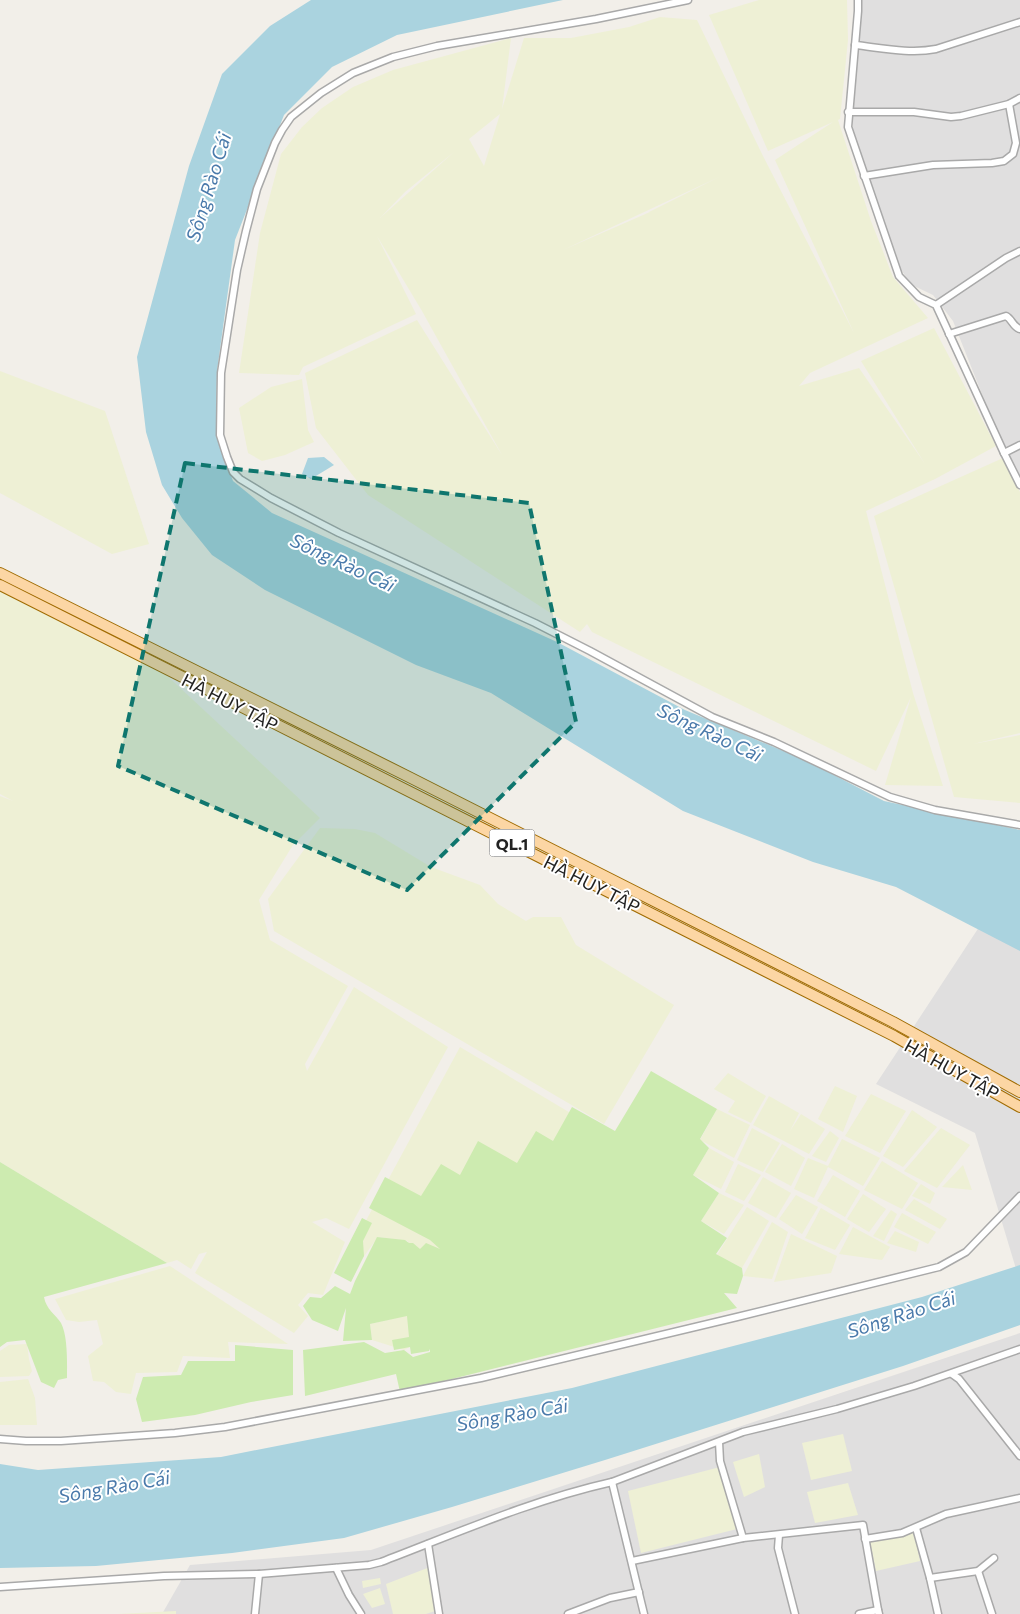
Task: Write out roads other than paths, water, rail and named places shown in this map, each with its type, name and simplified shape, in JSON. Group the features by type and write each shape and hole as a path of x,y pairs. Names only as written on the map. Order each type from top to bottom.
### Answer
{"main road":[{"name":"HÀ HUY TẬP","path":"0,573 893,1022 1020,1092"},
{"name":"HÀ HUY TẬP","path":"0,585 894,1036 1020,1108"}],"street":[{"path":"688,0 596,19 437,46 393,57 353,73 321,93 292,117 275,143 257,189 238,270 221,373 220,434 227,458 233,472 240,479 271,498 339,533 543,627 599,655 712,717 774,742 898,800 935,810 1020,825"},
{"path":"858,0 848,127 864,176 899,276 919,296 936,305 1020,485"},
{"path":"855,45 926,51 1020,22"},
{"path":"848,112 914,112 951,117 1009,104 1020,98"},
{"path":"864,176 933,165 1004,161 1013,154 1016,143 1009,104"},
{"path":"936,305 1006,258 1020,251"},
{"path":"949,334 1006,316 1009,317 1016,328 1020,329"},
{"path":"1004,453 1020,445"},
{"path":"0,1439 61,1441 176,1433 225,1427 481,1378 608,1348 939,1268 966,1252 1020,1196"},
{"path":"0,1587 164,1576 259,1574 368,1565 381,1562 528,1505 576,1490 612,1482 743,1432 837,1409 952,1374 1020,1349"},
{"path":"952,1374 959,1380 1020,1456"},
{"path":"719,1442 720,1461 743,1538"},
{"path":"612,1482 644,1614"},
{"path":"865,1539 902,1533 946,1514 1020,1498"},
{"path":"632,1561 743,1538 863,1525 879,1612 858,1614"},
{"path":"916,1528 938,1614"},
{"path":"779,1535 778,1548 795,1614"},
{"path":"428,1544 439,1614"},
{"path":"930,1578 978,1571 994,1558"},
{"path":"336,1568 361,1614"},
{"path":"978,1571 992,1614"},
{"path":"255,1614 259,1574"},
{"path":"568,1614 610,1598 638,1592"}],"water":[{"name":"Sông Rào Cái","path":"311,0 563,0 397,35 332,67 284,115 235,240 217,371 216,433 233,481 272,513 557,642 685,710 805,760 884,801 1020,830 1020,951 896,887 813,862 683,811 491,693 416,665 265,590 212,555 182,518 162,485 146,432 137,357 189,166 222,74 270,26"},
{"path":"324,457 334,465 311,479 302,474 308,458"},
{"name":"Sông Rào Cái","path":"1020,1265 1020,1325 903,1366 452,1507 344,1538 232,1553 96,1566 0,1568 0,1464 38,1470 221,1457 572,1388 922,1297"}]}
